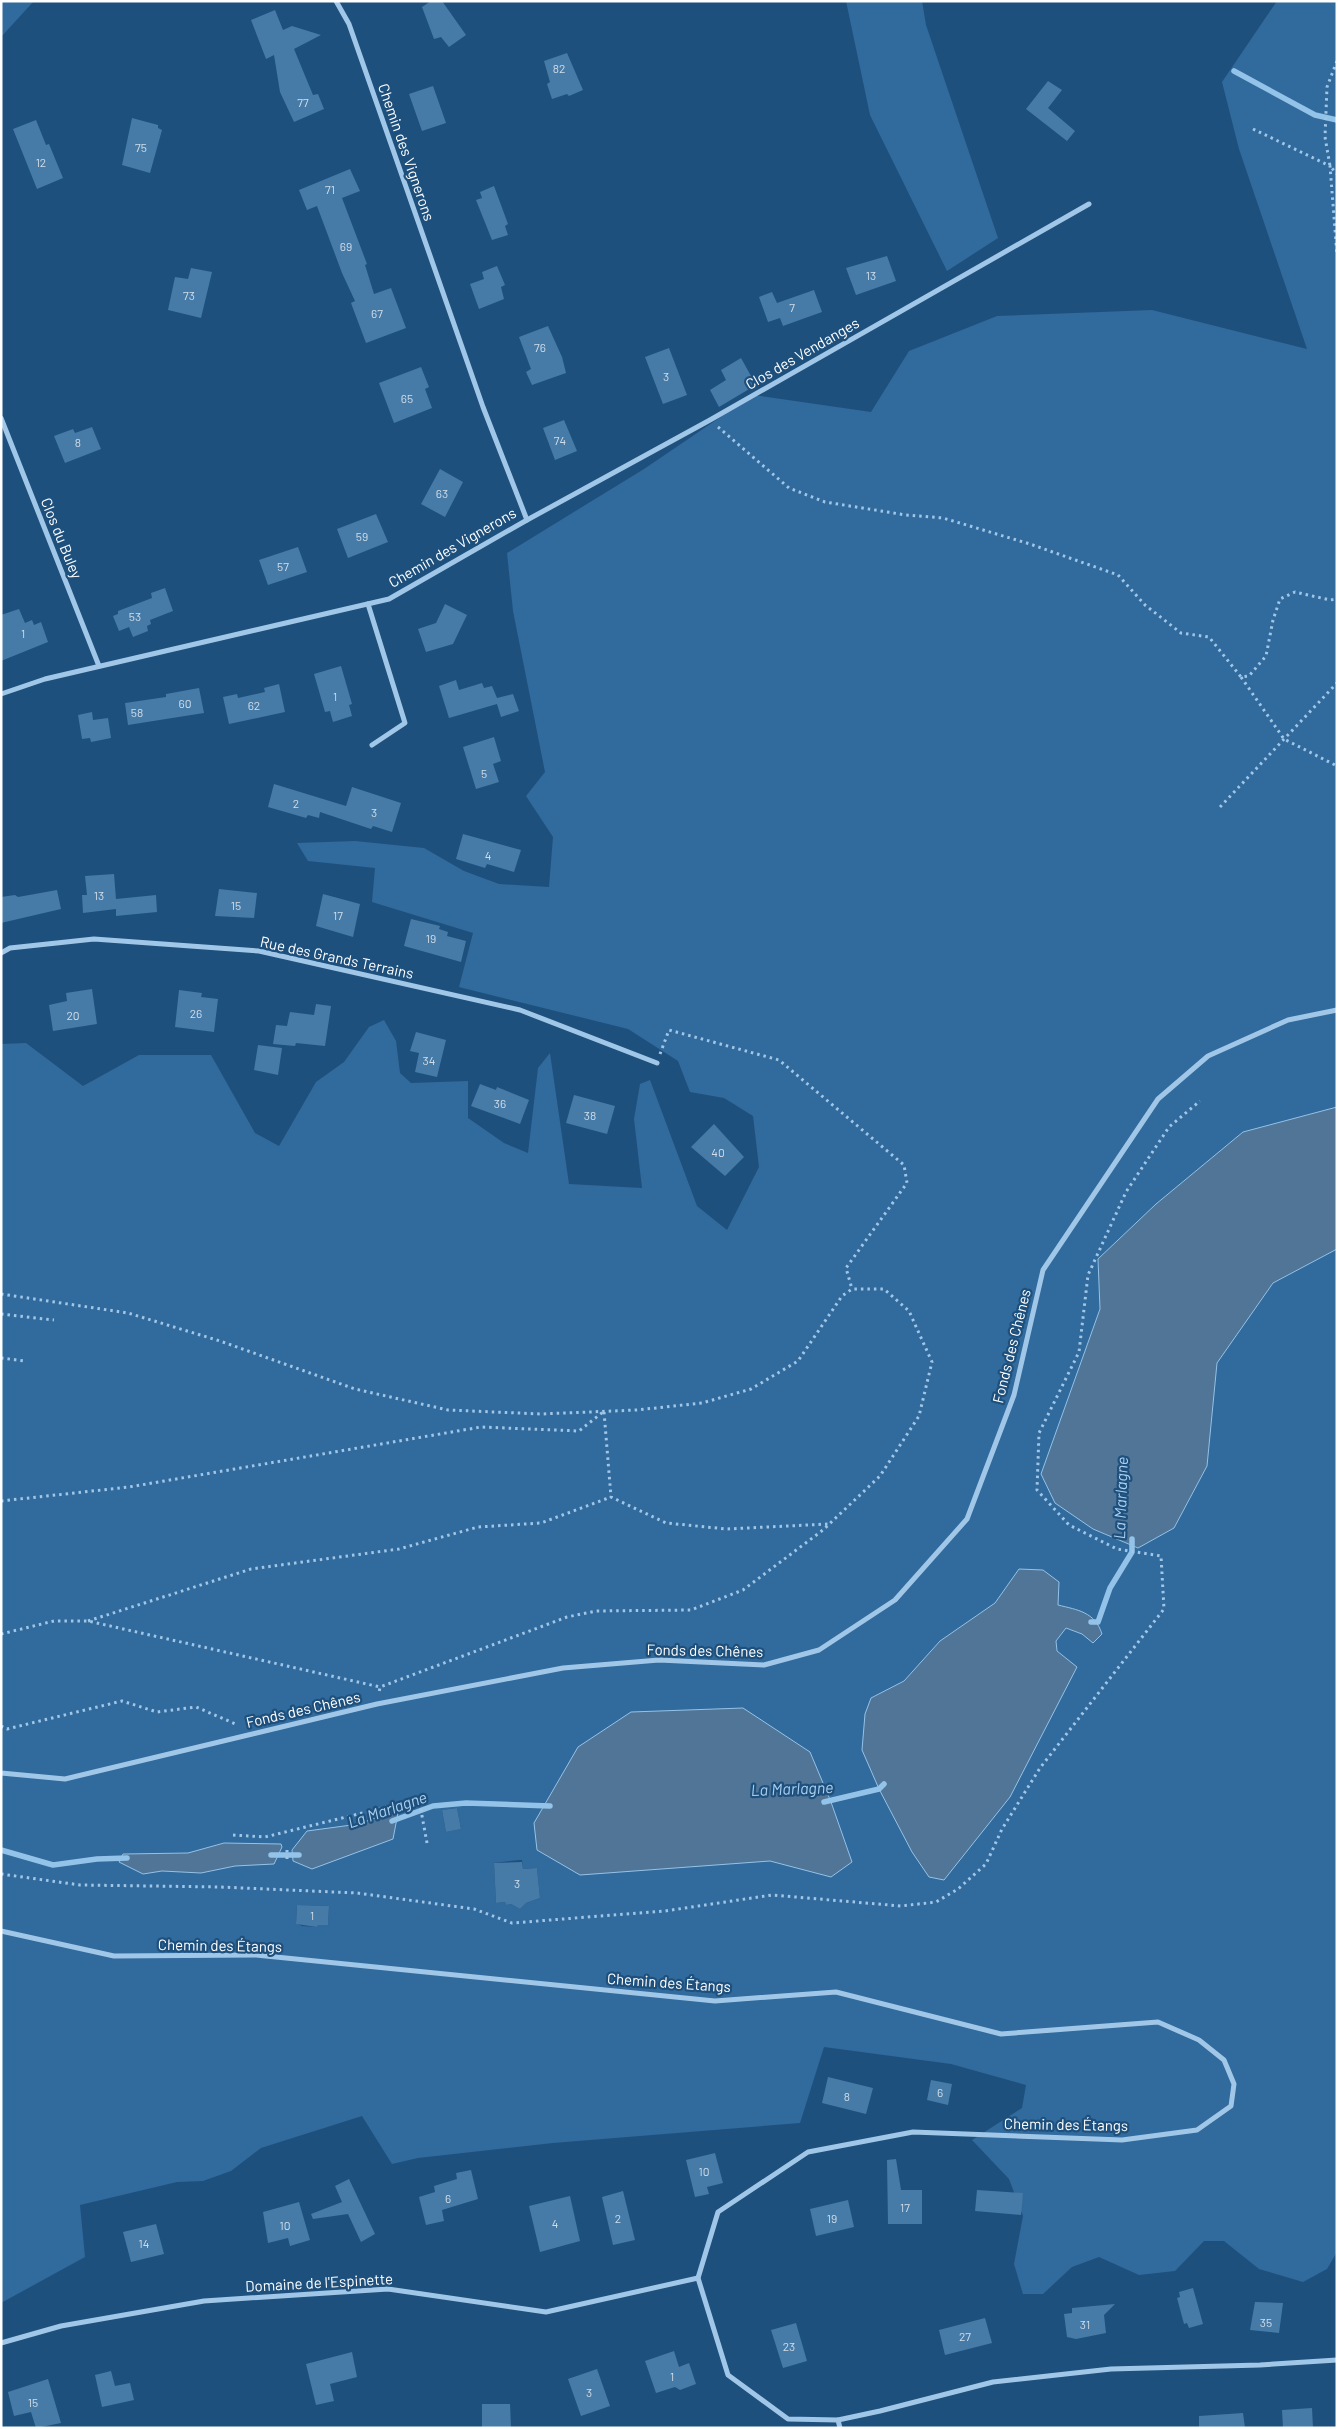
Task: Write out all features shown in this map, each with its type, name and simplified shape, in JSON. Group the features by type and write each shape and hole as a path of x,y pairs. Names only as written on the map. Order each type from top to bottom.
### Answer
{"street":[{"name":"Chemin des Vignerons","path":"1,694 45,679 389,599 527,520 483,407 349,24 336,1"},
{"name":"Clos des Vendanges","path":"527,520 710,420 1089,204"},
{"name":"Clos du Buley","path":"1,418 99,666"},
{"path":"368,604 405,723 372,745"},
{"name":"Rue des Grands Terrains","path":"1,953 10,948 94,940 259,952 520,1010 657,1063"},
{"name":"Fonds des Chênes","path":"1,1773 65,1779 377,1704 563,1668 659,1660 764,1665 819,1650 896,1600 968,1519 1014,1395 1043,1270 1158,1100 1208,1056 1288,1020 1337,1010"},
{"name":"Chemin des Étangs","path":"1,1931 114,1956 256,1955 715,2001 836,1992 1001,2034 1158,2022 1199,2040 1224,2060 1234,2084 1231,2106 1197,2130 1122,2140 912,2132 808,2152 718,2212 698,2278"},
{"path":"698,2278 728,2375 788,2419 838,2420 993,2382 1111,2369 1260,2365 1337,2360"},
{"name":"Domaine de l'Espinette","path":"1,2342 61,2326 204,2301 388,2289 546,2312 698,2278"},
{"path":"838,2420 840,2428"}],"path":[{"path":"1337,61 1327,87 1325,137 1330,166 1337,255"},
{"path":"1253,129 1330,166 1337,174"},
{"path":"710,420 755,461 789,488 825,502 906,516 943,518 1030,544 1118,575 1145,604 1181,633 1209,637 1241,677 1284,739 1337,766"},
{"path":"1241,677 1249,676 1266,656 1272,620 1280,599 1294,592 1330,600 1337,598"},
{"path":"1220,807 1337,683"},
{"path":"657,1063 669,1030 779,1060 904,1165 907,1183 846,1268 852,1289"},
{"path":"1,1874 80,1885 220,1887 357,1893 474,1909 512,1923 665,1911 772,1895 901,1906 936,1902 958,1890 986,1864 1002,1829 1040,1768 1164,1610 1161,1556 1120,1549 1069,1525 1037,1490 1039,1433 1080,1352 1088,1275 1126,1192 1169,1128 1200,1102"},
{"path":"1,1294 128,1313 220,1341 355,1389 448,1410 541,1414 604,1411 702,1403 751,1389 798,1361 842,1296 852,1289 884,1289 909,1311 932,1362 919,1416 880,1476 829,1524 743,1590 691,1610 596,1611 567,1618 380,1687 88,1621 54,1621 1,1634"},
{"path":"1,1314 54,1320"},
{"path":"1,1358 25,1361"},
{"path":"604,1411 611,1497"},
{"path":"1,1501 129,1487 481,1427 579,1431 604,1411"},
{"path":"88,1621 251,1569 399,1549 478,1527 540,1523 611,1497 666,1522 727,1529 829,1524"},
{"path":"377,1704 380,1687"},
{"path":"1,1726 7,1729 122,1701 157,1712 196,1706 256,1733"},
{"path":"233,1835 265,1837 403,1803 420,1805 428,1843"},
{"path":"287,1850 288,1862"}],"shaded area":[{"path":"1,1 34,1 1,37"},
{"path":"846,1 922,1 926,25 998,238 947,271 870,115"},
{"path":"1277,1 1337,1 1337,1107 1243,1132 1156,1204 1098,1259 1100,1309 1041,1474 1093,1529 1137,1548 1174,1528 1207,1466 1217,1363 1273,1283 1337,1249 1337,2252 1327,2269 1303,2282 1259,2269 1224,2241 1204,2241 1175,2271 1139,2275 1099,2257 1072,2267 1043,2294 1023,2294 1014,2264 1023,2216 1009,2179 972,2140 1022,2108 1026,2085 951,2064 824,2047 800,2123 553,2143 418,2158 392,2164 362,2116 261,2148 231,2171 203,2181 177,2182 80,2205 85,2257 1,2303 1,1044 26,1043 83,1086 139,1055 211,1055 255,1133 279,1146 316,1082 344,1062 369,1027 384,1020 396,1041 400,1073 411,1083 468,1081 468,1118 504,1143 528,1153 538,1068 550,1053 569,1184 642,1188 634,1119 640,1084 650,1080 697,1206 727,1230 759,1167 753,1116 724,1098 690,1092 678,1061 628,1029 459,987 473,933 372,902 375,868 308,861 297,843 355,841 424,848 464,871 499,884 549,887 553,837 526,796 545,772 513,611 507,553 644,469 753,395 871,412 909,351 997,316 1152,310 1307,349 1239,149 1222,82","holes":["1019,1569 1058,1606 1077,1610 1093,1643 1082,1634 1066,1628 1056,1641 1057,1651 1077,1668 871,1698 904,1681 940,1641 995,1603","810,1752 831,1802 852,1862 831,1877 770,1861","457,1808 461,1829 446,1832 442,1810","383,1815 328,1862 312,1869 293,1861 307,1832 359,1824","224,1843 250,1845 235,1866 201,1873 162,1871 143,1874 123,1854 188,1853","522,1860 523,1869 537,1868 540,1898 526,1903 520,1909 511,1904 506,1905 505,1902 496,1903 494,1863","297,1905 329,1906 328,1925 318,1925 317,1927 302,1926 296,1923"]}],"water":[{"path":"1337,1107 1337,1249 1273,1283 1217,1363 1207,1466 1174,1528 1138,1548 1093,1529 1055,1503 1041,1474 1100,1309 1098,1259 1156,1204 1243,1132"},
{"path":"1019,1569 1043,1570 1059,1582 1058,1605 1090,1616 1102,1634 1093,1643 1082,1634 1066,1628 1056,1641 1057,1651 1077,1667 1010,1797 944,1880 929,1877 912,1852 879,1789 862,1750 865,1714 871,1698 904,1681 940,1641 995,1603"},
{"path":"743,1708 810,1752 831,1802 852,1862 831,1877 770,1861 580,1875 537,1850 534,1823 578,1747 631,1712"},
{"path":"398,1813 393,1839 312,1869 293,1861 292,1850 307,1831 359,1824 383,1815"},
{"path":"224,1843 281,1844 282,1847 274,1864 235,1866 201,1873 162,1871 143,1874 119,1862 123,1854 188,1853"}],"building":[{"path":"431,1 442,1 466,35 449,47 441,37 434,39 422,7"},
{"path":"275,10 283,30 292,26 321,35 294,49 313,95 318,94 324,109 294,122 280,92 274,55 266,59 251,20"},
{"path":"567,53 583,90 569,96 567,94 552,99 547,84 550,82 544,61"},
{"path":"1048,81 1062,90 1048,108 1075,131 1067,141 1026,109"},
{"path":"433,86 446,123 422,131 409,94"},
{"path":"132,118 158,125 158,128 162,130 150,173 122,165"},
{"path":"36,120 46,145 49,144 63,178 37,189 13,129"},
{"path":"350,169 360,191 342,198 367,264 365,265 374,294 391,288 406,328 366,343 351,303 355,301 342,273 317,206 307,210 299,190"},
{"path":"494,186 508,224 505,226 508,235 492,240 476,200 482,198 480,192"},
{"path":"887,256 896,281 856,295 846,268"},
{"path":"497,266 505,285 501,287 504,299 479,309 470,284 484,279 482,272"},
{"path":"191,268 212,272 201,318 168,310 175,277 188,279"},
{"path":"814,290 822,312 783,326 780,318 768,322 759,297 772,292 777,303"},
{"path":"548,326 562,357 566,373 532,385 526,372 531,369 519,337"},
{"path":"669,348 687,395 663,404 645,357"},
{"path":"741,358 756,385 719,407 710,390 726,380 721,370"},
{"path":"421,367 429,387 425,389 432,408 394,423 379,383"},
{"path":"564,420 577,451 555,460 543,428"},
{"path":"92,427 101,449 65,463 54,436 73,429 75,433"},
{"path":"440,469 463,482 445,517 421,504"},
{"path":"376,514 388,542 348,558 337,529"},
{"path":"298,547 307,572 268,585 259,560"},
{"path":"165,588 173,611 150,620 151,624 147,626 148,631 133,637 129,627 119,631 113,616 118,614 118,611 152,598 151,593"},
{"path":"445,604 467,615 453,644 426,652 418,629 436,623"},
{"path":"19,609 25,623 32,620 34,625 41,622 48,642 1,661 1,615"},
{"path":"341,666 352,704 349,705 352,716 333,722 330,711 325,712 314,674"},
{"path":"456,680 459,690 482,683 484,688 492,686 497,698 513,694 519,711 501,717 497,704 449,718 439,686"},
{"path":"279,684 285,712 229,724 223,697 237,694 238,698 265,692 264,688"},
{"path":"199,688 204,713 128,725 125,703 166,697 166,694"},
{"path":"92,712 93,720 108,718 111,738 91,742 90,738 82,739 78,715"},
{"path":"494,737 501,761 493,764 499,782 476,789 463,747"},
{"path":"274,784 346,806 352,787 401,803 392,832 373,826 371,829 320,812 319,818 308,815 306,818 268,807"},
{"path":"463,834 521,850 514,872 487,864 485,868 456,859"},
{"path":"114,874 116,899 156,895 157,912 116,916 116,909 83,913 82,895 87,895 85,876"},
{"path":"219,889 257,893 254,918 215,916"},
{"path":"57,890 61,909 1,923 1,897 15,895 18,897"},
{"path":"323,894 360,904 353,937 316,926"},
{"path":"411,919 440,926 439,929 448,932 447,936 466,941 461,962 404,946"},
{"path":"92,989 97,1024 53,1031 49,1005 67,1001 66,993"},
{"path":"179,990 202,993 201,997 218,999 214,1032 175,1027"},
{"path":"316,1004 331,1006 325,1046 296,1043 295,1046 273,1044 276,1025 287,1026 290,1012 314,1015"},
{"path":"416,1032 446,1040 437,1077 415,1072 419,1053 410,1051"},
{"path":"258,1045 282,1048 278,1075 254,1070"},
{"path":"480,1084 496,1090 497,1087 529,1100 520,1124 471,1106"},
{"path":"574,1095 615,1106 607,1134 566,1123"},
{"path":"714,1124 744,1157 725,1176 691,1147"},
{"path":"457,1808 461,1829 446,1832 442,1810"},
{"path":"522,1862 523,1869 537,1868 540,1898 526,1903 520,1909 511,1904 506,1905 505,1902 496,1903 494,1863"},
{"path":"297,1905 329,1906 328,1925 318,1925 317,1927 296,1924"},
{"path":"828,2077 873,2088 866,2114 822,2103"},
{"path":"931,2080 952,2084 948,2105 927,2100"},
{"path":"715,2153 723,2183 707,2187 709,2194 695,2197 686,2160"},
{"path":"896,2159 901,2190 922,2190 922,2224 888,2224 887,2160"},
{"path":"471,2170 478,2199 442,2210 444,2221 426,2225 419,2197 435,2192 434,2186 457,2179 456,2173"},
{"path":"349,2179 375,2234 361,2242 348,2214 313,2219 311,2214 342,2202 335,2186"},
{"path":"977,2190 1023,2193 1021,2215 975,2211"},
{"path":"623,2191 635,2240 613,2245 602,2197"},
{"path":"570,2196 580,2241 540,2252 529,2206"},
{"path":"848,2200 854,2227 816,2236 810,2209"},
{"path":"299,2202 310,2240 290,2246 288,2238 268,2243 263,2212"},
{"path":"156,2224 164,2254 131,2262 123,2232"},
{"path":"1193,2288 1203,2324 1189,2328 1187,2323 1184,2324 1177,2298 1180,2297 1179,2292"},
{"path":"1255,2302 1283,2303 1279,2333 1250,2330"},
{"path":"1115,2304 1104,2315 1106,2333 1076,2339 1067,2337 1064,2314 1072,2313 1072,2308"},
{"path":"985,2318 992,2343 945,2355 939,2330"},
{"path":"796,2323 807,2361 783,2368 771,2330"},
{"path":"674,2351 679,2367 689,2363 696,2384 680,2390 675,2387 656,2393 645,2361"},
{"path":"352,2352 357,2377 330,2384 334,2401 316,2405 306,2364"},
{"path":"597,2369 610,2406 581,2416 568,2379"},
{"path":"111,2371 115,2386 130,2383 134,2400 102,2407 95,2375"},
{"path":"48,2379 61,2423 36,2428 31,2412 14,2416 8,2392"},
{"path":"482,2404 510,2404 511,2428 482,2428"},
{"path":"1312,2408 1313,2428 1283,2428 1282,2410"},
{"path":"1243,2413 1245,2428 1199,2428 1199,2416"}],"waterway":[{"path":"1234,71 1315,115 1337,120"},
{"name":"La Marlagne","path":"1091,1622 1098,1622 1110,1588 1132,1552 1132,1539"},
{"name":"La Marlagne","path":"824,1802 879,1789 884,1784"},
{"name":"La Marlagne","path":"392,1821 433,1806 466,1803 550,1806"},
{"name":"La Marlagne","path":"1,1850 53,1865 97,1859 127,1858"},
{"name":"La Marlagne","path":"271,1855 299,1855"}]}
